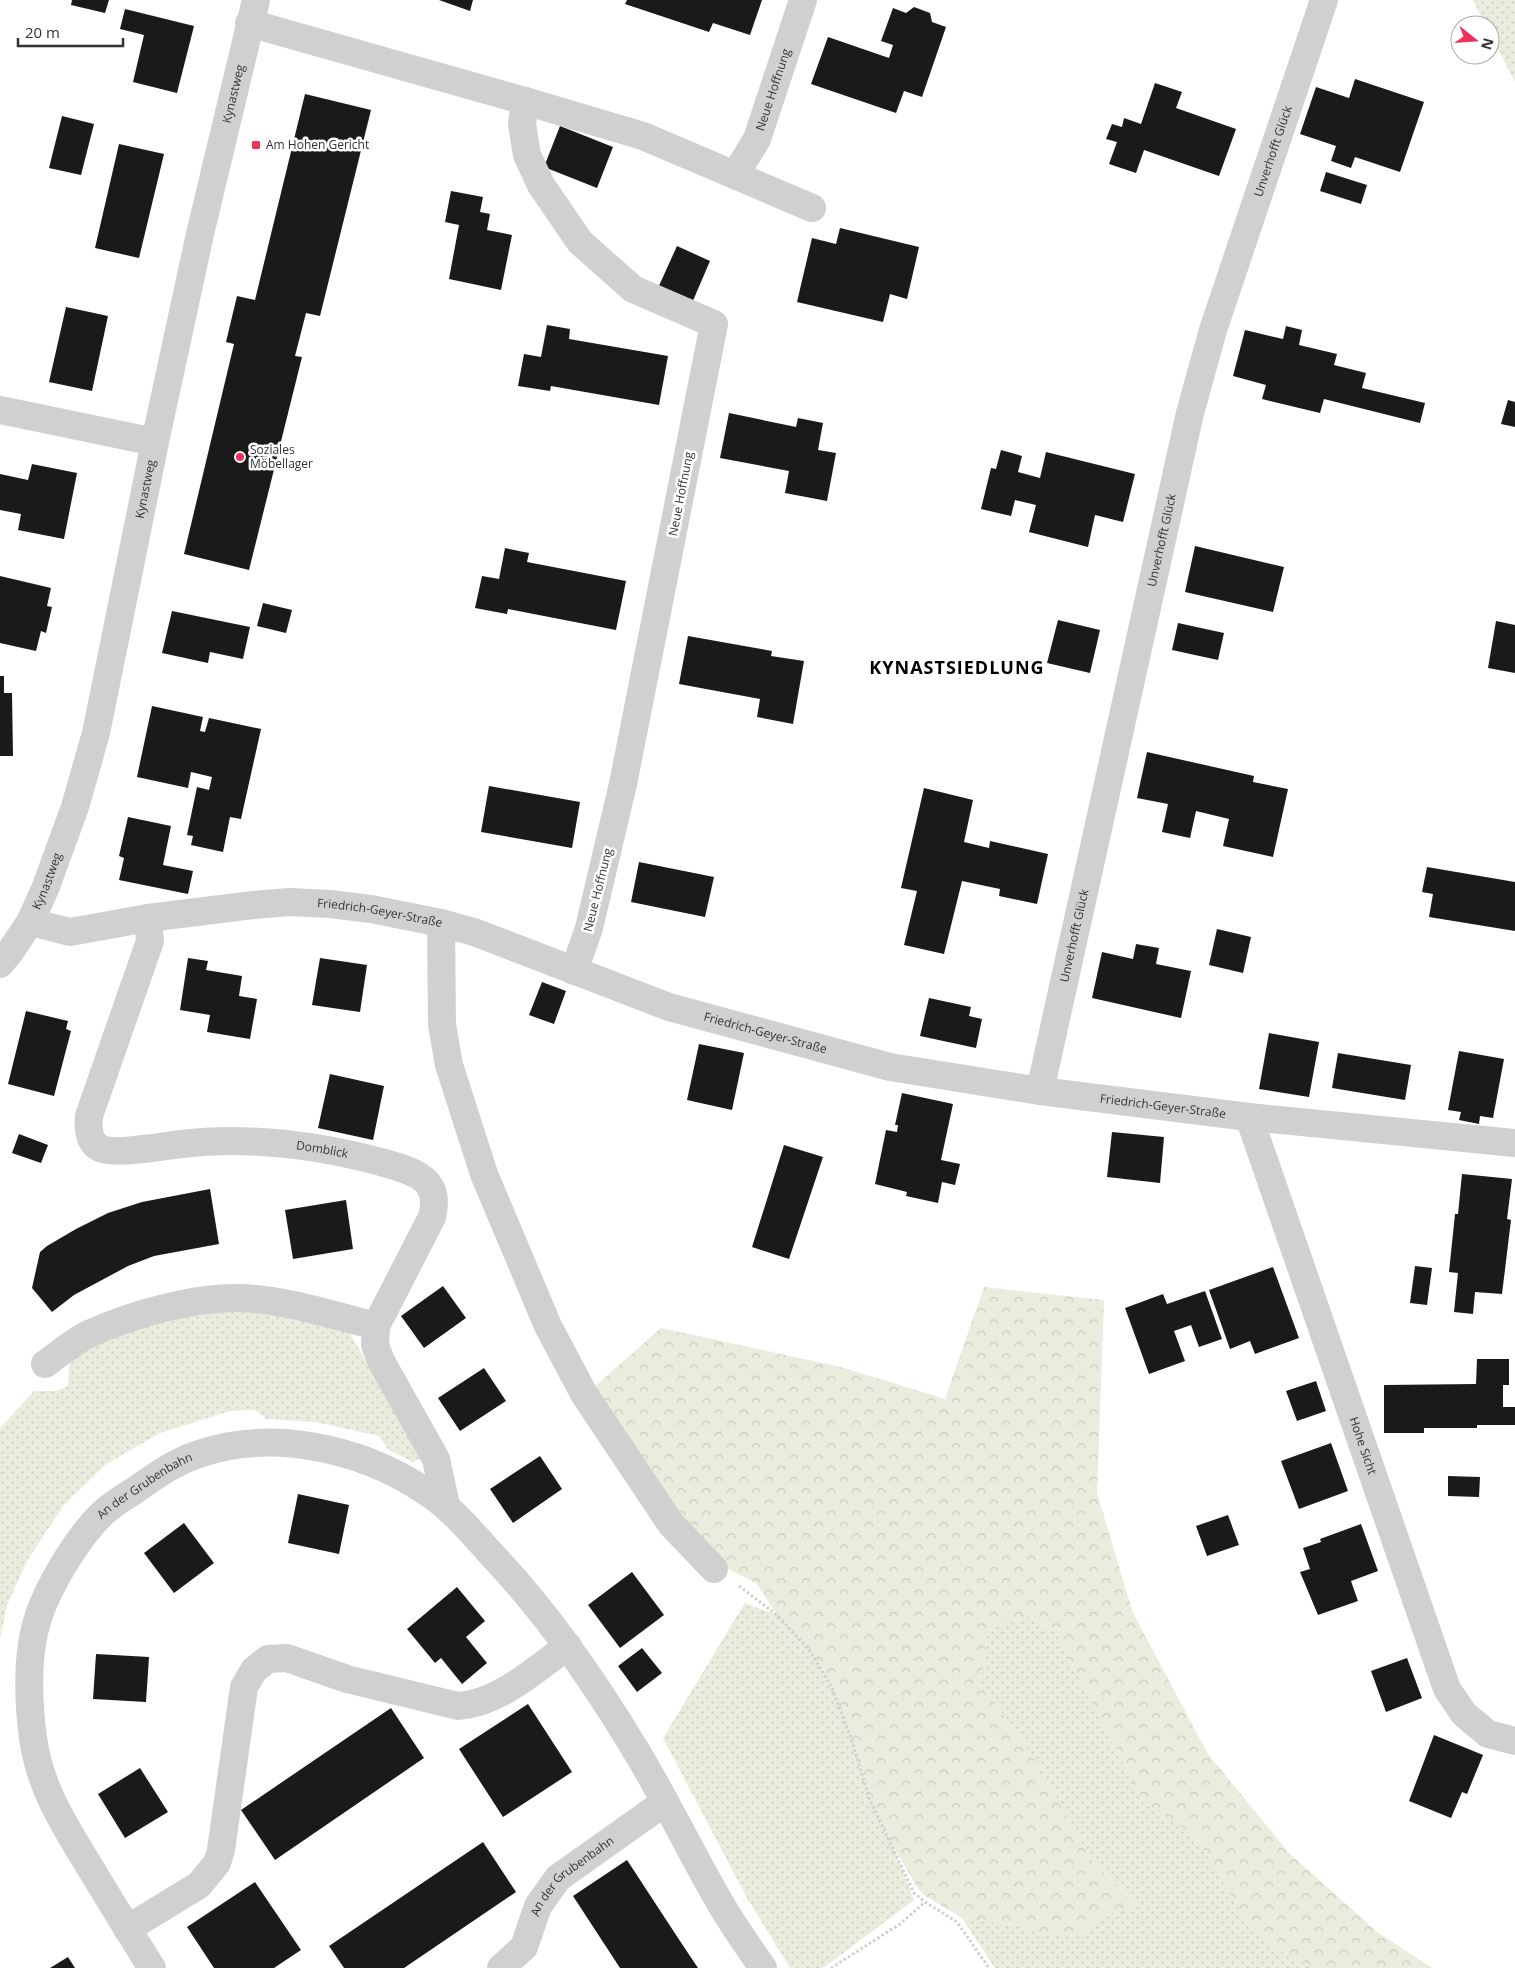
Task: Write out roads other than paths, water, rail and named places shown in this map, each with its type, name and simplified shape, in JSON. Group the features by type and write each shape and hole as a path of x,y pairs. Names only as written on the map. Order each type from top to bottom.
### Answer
{"street":[{"name":"Neue Hoffnung","path":"735,175 757,139 803,0"},
{"name":"Unverhofft Glück","path":"1040,1091 1190,413 1213,330 1324,0"},
{"path":"252,11 525,101 643,136 812,208"},
{"name":"Kynastweg","path":"0,964 30,922 45,889 75,807 96,733 202,224 252,11"},
{"name":"Neue Hoffnung","path":"525,101 522,124 527,155 541,185 580,242 633,289 714,324 623,784 589,928 574,971"},
{"path":"0,410 156,442"},
{"name":"Friedrich-Geyer-Straße","path":"30,922 70,932 148,918 253,904 290,902 371,909 441,923 510,945 669,1007 881,1065 1040,1091 1249,1116 1515,1143"},
{"name":"Domblick","path":"148,918 150,941 89,1116 88,1132 98,1147 124,1151 192,1143 257,1142 315,1147 369,1159 417,1173 424,1178 433,1193 435,1205 432,1217 376,1326 375,1345 381,1361 436,1459 446,1505"},
{"path":"441,923 442,1025 448,1065 488,1183 548,1326 584,1394 671,1524 714,1568"},
{"name":"Hohe Sicht","path":"1249,1116 1447,1689 1464,1714 1488,1734 1515,1741"},
{"path":"45,1364 88,1334 150,1312 199,1302 239,1298 297,1306 376,1326"},
{"name":"An der Grubenbahn","path":"152,1968 52,1804 37,1764 32,1735 29,1694 32,1640 39,1614 53,1585 82,1536 105,1510 163,1470 196,1455 233,1445 273,1443 305,1445 342,1452 369,1462 423,1489 446,1505 522,1586 568,1646 634,1746 720,1904 763,1968"},
{"path":"128,1929 198,1885 217,1863 221,1850 244,1687 254,1670 268,1660 287,1658 347,1679 458,1706 472,1705 496,1696 568,1646"},
{"name":"An der Grubenbahn","path":"501,1968 524,1947 538,1906 558,1878 665,1802"}],"place":[{"name":"Am Hohen Gericht","path":"256,145"},
{"name":"Soziales Möbellager","path":"240,457"}],"district":[{"name":"KYNASTSIEDLUNG","path":"957,668"}]}
